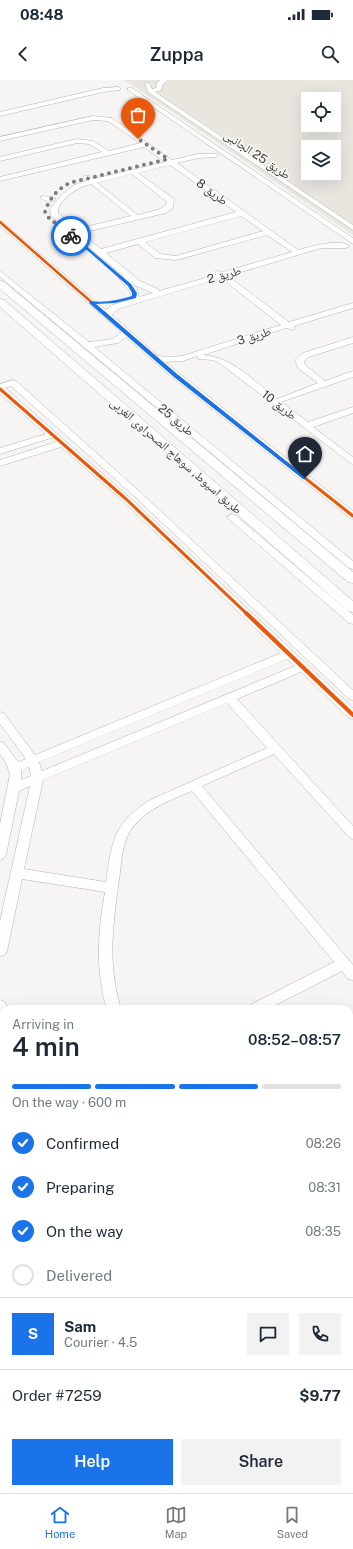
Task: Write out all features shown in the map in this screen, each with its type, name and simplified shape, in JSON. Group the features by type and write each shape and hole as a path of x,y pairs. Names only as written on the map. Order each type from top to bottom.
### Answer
{"main road":[{"name":"طريق اسيوط, سوهاج الصحراوى الغربى","path":"0,284 353,579"},
{"name":"طريق اسيوط, سوهاج الصحراوى الغربى","path":"0,302 237,515 353,608"}],"street":[{"path":"0,114 103,90 130,90 149,83 159,88 160,83 166,80"},
{"path":"0,107 107,82 110,86 118,89"},
{"path":"149,83 178,110 353,228"},
{"path":"130,90 317,217 351,246"},
{"name":"طريق 25 الجانبى","path":"178,110 212,125 353,219"},
{"path":"170,117 168,119 170,124 330,235 351,246"},
{"name":"طريق 8","path":"0,139 99,118 113,121 294,250"},
{"path":"0,159 78,141 91,142 108,153"},
{"path":"1,178 146,144"},
{"path":"155,290 137,283 54,214 54,209 72,187 89,180 133,172 170,161 203,147"},
{"path":"237,150 246,148"},
{"path":"135,297 133,289 130,285 69,234 46,212 49,199 64,186 170,161 198,156 215,155"},
{"path":"69,234 163,211 172,204 171,201 133,172"},
{"path":"89,180 136,217"},
{"path":"317,217 340,211"},
{"path":"101,252 242,213"},
{"path":"0,222 175,376 353,516"},
{"path":"139,241 158,256 176,258 268,232"},
{"name":"طريق 2","path":"107,316 115,307 321,242 330,235"},
{"name":"طريق 2","path":"91,302 110,303 135,297 155,290 221,274 321,246 351,246"},
{"name":"طريق 25","path":"0,273 353,566"},
{"path":"221,274 289,327"},
{"name":"طريق 3","path":"175,376 177,367 181,364 353,305"},
{"name":"طريق 3","path":"155,358 169,360 183,358 353,309"},
{"path":"87,345 115,341 126,333"},
{"path":"324,384 301,366 299,360 306,355 353,340"},
{"path":"101,357 112,349 130,345 139,345"},
{"name":"طريق 10","path":"231,348 227,354 230,360 281,399 353,462"},
{"name":"طريق 10","path":"201,357 214,358 224,362 310,425 353,454"},
{"path":"281,399 353,374"},
{"path":"353,696 137,494 13,383 0,388 183,552 353,715"},
{"path":"310,425 353,410"},
{"path":"0,451 53,435"},
{"path":"0,463 63,443"},
{"path":"237,515 353,621"},
{"path":"14,768 289,654"},
{"path":"14,788 303,667"},
{"path":"229,698 353,834"},
{"path":"0,716 33,760 38,778 0,952"},
{"path":"0,746 14,768 16,774 0,855"},
{"path":"113,1005 107,984 104,949 117,848 127,826 145,809 156,802 275,749"},
{"path":"194,785 353,975"},
{"path":"17,873 112,888"},
{"path":"263,1005 343,964"}],"shaded area":[{"path":"124,80 353,80 353,235 196,128"}],"cycle path":[{"path":"0,222 175,375 353,516"},
{"path":"0,389 126,499 353,715"}],"way so far":[{"path":"71,236 46,215 46,209 56,193 59,189 73,182 168,159 138,139"}],"route":[{"path":"71,236 130,285 135,293 135,297 115,302 103,304 91,302 175,376 305,478"}]}
